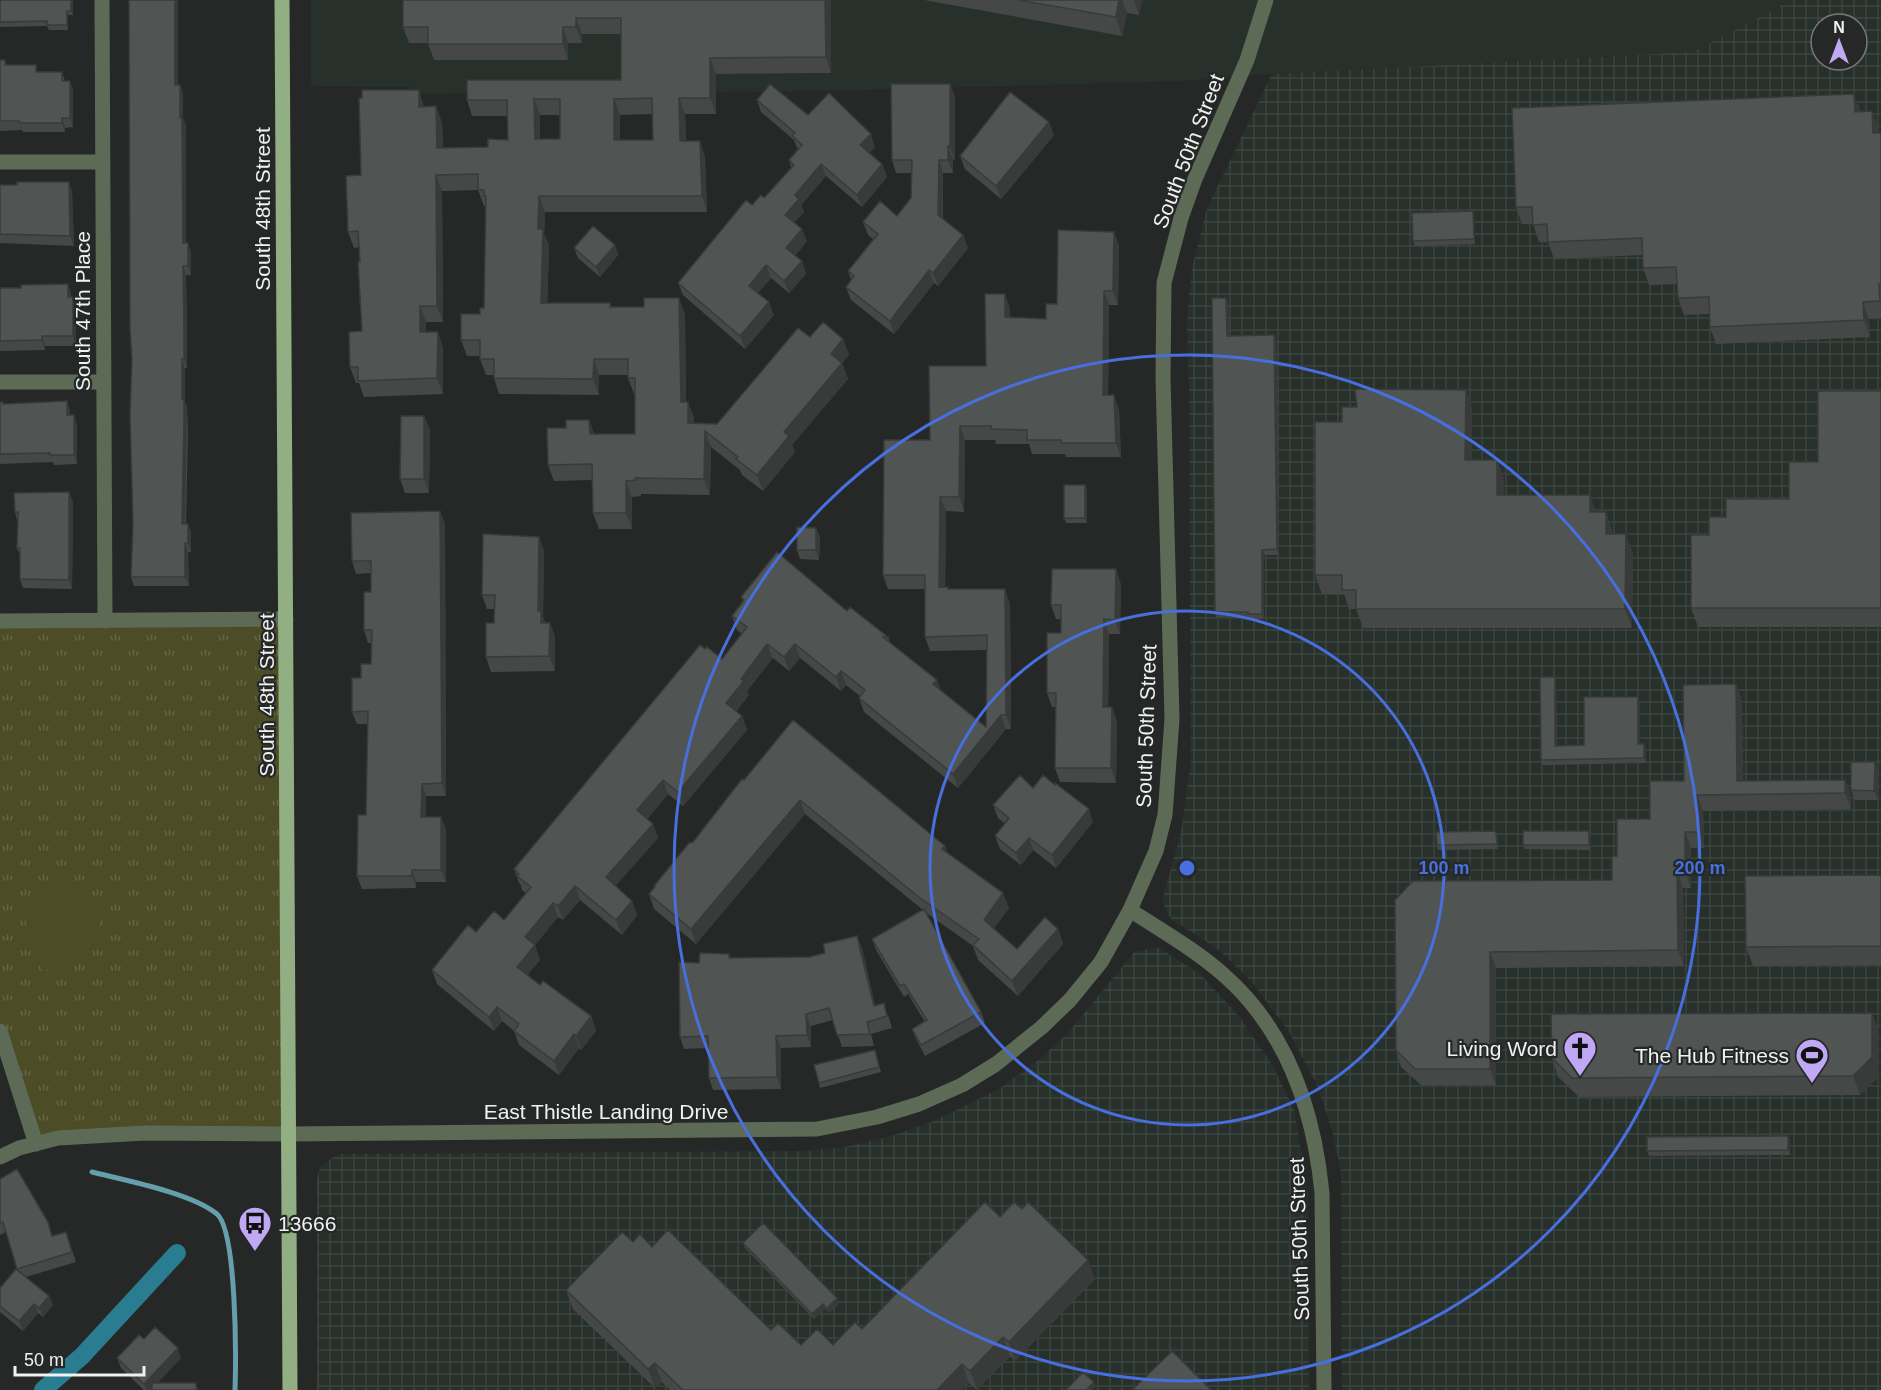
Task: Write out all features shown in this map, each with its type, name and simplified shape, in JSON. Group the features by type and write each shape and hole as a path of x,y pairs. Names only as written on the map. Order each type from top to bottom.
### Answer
{"main road":[{"name":"South 48th Street","path":"282,0 290,1390"}],"street":[{"name":"South 47th Place","path":"102,0 105,621"},
{"name":"South 50th Street","path":"1266,0 1247,60 1195,179 1181,218 1164,283 1163,378 1172,719 1165,815 1156,851 1130,909 1226,976 1261,1017 1292,1067 1307,1110 1319,1161 1322,1193 1324,1390"},
{"path":"0,162 102,162"},
{"path":"0,382 104,382"},
{"path":"0,621 286,620"},
{"name":"East Thistle Landing Drive","path":"0,1157 19,1148 58,1138 145,1133 288,1134 817,1129 877,1117 919,1104 962,1085 996,1064 1042,1027 1070,1000 1101,962 1130,909"},
{"path":"0,1031 36,1144"}],"shaded area":[{"path":"311,0 1792,0 1694,52 1272,74 1184,81 829,91 411,94 411,87 311,86"},
{"path":"1792,0 1881,0 1881,1390 1342,1390 1341,1171 1332,1130 1316,1083 1289,1032 1252,982 1221,952 1172,920 1162,901 1181,832 1191,759 1187,329 1189,292 1193,264 1207,208 1272,74 1693,52"},
{"path":"1159,948 1200,974 1238,1015 1272,1064 1294,1109 1308,1192 1309,1390 317,1390 317,1177 320,1168 333,1157 340,1154 805,1151 845,1147 888,1137 934,1121 999,1089 1041,1058 1068,1033 1135,951"}],"green space":[{"path":"286,619 288,1134 36,1144 0,1031 0,621"},
{"path":"66,883 78,889 93,903 99,920 98,930 90,953 43,971 18,900"}],"building":[{"path":"0,0 71,0 71,11 67,11 67,25 47,25 47,21 0,22"},
{"path":"129,0 175,0 175,85 180,85 180,118 182,118 183,243 188,243 188,266 183,266 184,359 182,359 184,423 182,524 188,524 188,543 185,543 185,577 131,577 133,524 130,416 132,359"},
{"path":"403,0 825,0 826,57 710,58 710,98 679,98 680,141 700,141 702,196 539,196 538,229 543,229 541,303 610,303 610,307 644,307 644,298 679,298 681,402 688,402 688,423 717,424 798,328 810,337 823,322 843,339 831,354 842,363 784,432 789,436 757,475 705,431 704,479 635,478 636,480 626,481 626,513 593,513 592,464 548,465 547,428 566,428 566,420 589,420 590,434 635,434 635,378 628,378 628,359 594,359 593,379 494,378 494,359 480,359 480,340 461,340 461,314 480,314 480,308 484,308 486,196 484,196 484,190 478,190 478,174 436,175 437,306 420,306 420,332 438,332 437,378 358,381 358,367 350,367 349,332 362,331 358,262 360,262 358,231 348,232 346,176 361,175 359,98 362,98 362,90 419,90 419,107 436,106 437,148 488,147 488,139 508,140 507,100 467,100 467,80 621,80 621,18 576,18 576,27 563,27 563,44 428,44 428,27 403,27","holes":["652,98 653,140 614,140 614,99","534,99 560,99 560,139 535,139"]},
{"path":"1018,0 1119,0 1116,17"},
{"path":"0,60 5,60 5,65 36,65 36,72 62,72 62,81 70,81 70,118 62,118 62,123 0,121"},
{"path":"770,84 808,115 829,93 871,134 860,145 882,164 857,195 821,164 795,195 799,199 785,215 802,229 786,248 802,261 784,281 766,265 749,286 769,302 740,336 678,283 746,200 752,205 761,195 764,198 794,165 789,160 802,145 792,135 795,133 757,100"},
{"path":"891,84 950,84 950,147 948,146 948,160 939,160 938,215 963,235 933,273 929,270 890,321 846,287 854,276 848,271 878,234 863,222 880,201 897,216 911,198 912,160 892,160"},
{"path":"1010,92 1049,122 996,186 960,156"},
{"path":"1854,94 1855,112 1872,111 1873,133 1881,133 1880,301 1863,302 1864,320 1710,327 1709,297 1678,298 1676,267 1643,268 1642,238 1548,242 1547,224 1533,225 1532,207 1516,207 1512,108"},
{"path":"17,182 69,182 70,236 0,234 0,185 17,185"},
{"path":"1473,211 1474,239 1413,241 1412,213"},
{"path":"593,226 615,245 596,267 574,248"},
{"path":"1058,230 1114,232 1113,291 1104,291 1103,395 1114,395 1116,443 1061,443 1061,440 1027,440 1027,430 991,429 991,426 960,426 959,497 940,497 939,587 1005,589 1006,715 1001,715 953,774 859,698 865,690 841,671 836,677 795,644 784,657 767,644 741,679 744,681 726,703 742,716 678,792 663,780 637,810 653,824 606,877 632,901 616,920 575,886 558,906 553,903 525,937 535,945 517,967 540,985 543,981 591,1016 554,1061 514,1031 519,1024 497,1007 489,1017 432,970 468,925 476,932 494,911 504,920 531,887 517,876 519,874 514,869 700,645 705,649 707,647 722,659 747,627 732,616 744,600 741,597 777,552 847,611 850,607 888,637 883,637 937,680 933,684 986,727 987,635 925,637 925,575 883,575 884,440 930,440 929,366 986,366 985,294 1005,294 1005,317 1046,319 1046,304 1057,304"},
{"path":"68,284 68,297 73,297 73,336 42,336 42,340 0,341 0,288"},
{"path":"1212,298 1226,298 1227,336 1274,335 1277,549 1262,550 1262,614 1215,612"},
{"path":"1355,389 1466,390 1465,460 1497,460 1497,495 1590,495 1590,512 1606,512 1606,534 1626,534 1625,609 1356,609 1356,590 1342,590 1342,575 1315,575 1315,422 1342,422 1342,407 1357,407"},
{"path":"1818,391 1881,391 1881,608 1691,608 1691,535 1709,535 1709,517 1726,517 1726,499 1789,499 1789,462 1818,462"},
{"path":"67,401 67,415 74,415 74,455 0,454 0,402 3,404"},
{"path":"401,416 424,416 424,479 400,479"},
{"path":"1064,485 1085,485 1085,518 1064,518"},
{"path":"69,492 69,580 20,579 20,548 17,548 18,512 15,512 14,493"},
{"path":"440,511 442,783 422,784 421,817 441,817 441,870 412,870 412,876 357,876 358,815 366,815 368,711 352,712 352,678 361,678 361,664 371,664 372,630 364,630 364,592 371,592 371,561 352,561 351,513"},
{"path":"797,527 816,528 816,550 797,550"},
{"path":"483,534 539,537 538,611 541,611 541,623 550,623 549,656 486,657 486,623 494,623 495,595 482,595"},
{"path":"1052,569 1116,569 1115,620 1104,619 1103,707 1112,707 1111,768 1055,768 1056,693 1047,693 1047,633 1061,633 1061,605 1051,605"},
{"path":"1540,677 1555,677 1555,746 1584,745 1584,697 1638,697 1638,744 1644,744 1644,758 1541,760"},
{"path":"1736,684 1737,781 1845,780 1845,793 1697,795 1698,832 1685,832 1685,871 1677,871 1678,950 1490,952 1490,1069 1415,1069 1396,1050 1395,900 1413,881 1612,880 1612,856 1617,856 1617,819 1650,819 1650,781 1684,781 1683,685"},
{"path":"793,720 945,846 942,849 1003,893 984,920 1017,949 1045,917 1058,929 1012,981 973,945 979,939 920,898 800,800 691,929 649,894"},
{"path":"1851,762 1875,762 1874,791 1851,790"},
{"path":"1020,775 1033,788 1043,775 1089,809 1052,855 1029,838 1016,853 995,836 1009,818 993,805"},
{"path":"1496,831 1497,844 1437,845 1436,832"},
{"path":"1523,831 1589,831 1589,845 1523,845"},
{"path":"1881,875 1881,946 1746,947 1745,876"},
{"path":"924,909 981,1012 921,1045 912,1029 927,1020 904,984 900,986 872,939"},
{"path":"857,936 874,1006 884,1003 887,1016 867,1022 870,1034 837,1035 829,1008 806,1014 807,1035 776,1036 777,1077 709,1078 708,1036 680,1037 679,962 699,963 700,953 729,954 729,958 809,957 825,953 823,944"},
{"path":"1872,1013 1872,1057 1853,1076 1572,1078 1552,1058 1551,1014"},
{"path":"875,1050 879,1067 819,1083 814,1065"},
{"path":"1788,1136 1788,1150 1647,1151 1647,1137"},
{"path":"17,1169 48,1222 52,1236 66,1232 72,1252 17,1269 3,1222 0,1223 0,1179"},
{"path":"985,1202 1000,1217 1014,1202 1022,1209 1028,1202 1088,1260 1009,1342 1003,1337 970,1371 962,1364 937,1390 683,1390 655,1363 648,1369 566,1290 622,1232 633,1242 640,1234 652,1247 668,1230 771,1330 778,1323 801,1345 817,1329 833,1345 855,1322 862,1329"},
{"path":"763,1223 837,1298 827,1308 823,1304 812,1314 743,1243"},
{"path":"16,1269 49,1296 39,1308 34,1304 19,1321 0,1306 0,1288"},
{"path":"155,1327 178,1348 144,1384 117,1358 139,1335 144,1339"},
{"path":"1172,1351 1211,1390 1132,1390"},
{"path":"1083,1372 1094,1382 1086,1390 1066,1390"},
{"path":"152,1383 196,1383 196,1390 152,1390"}],"waterway":[{"path":"92,1172 175,1194 206,1206 217,1214 224,1226 232,1270 235,1390"},
{"path":"43,1390 82,1356 177,1253"}],"place":[{"name":"Living Word","path":"1580,1077"},
{"name":"The Hub Fitness","path":"1812,1084"},
{"name":"13666","path":"255,1252"}]}
